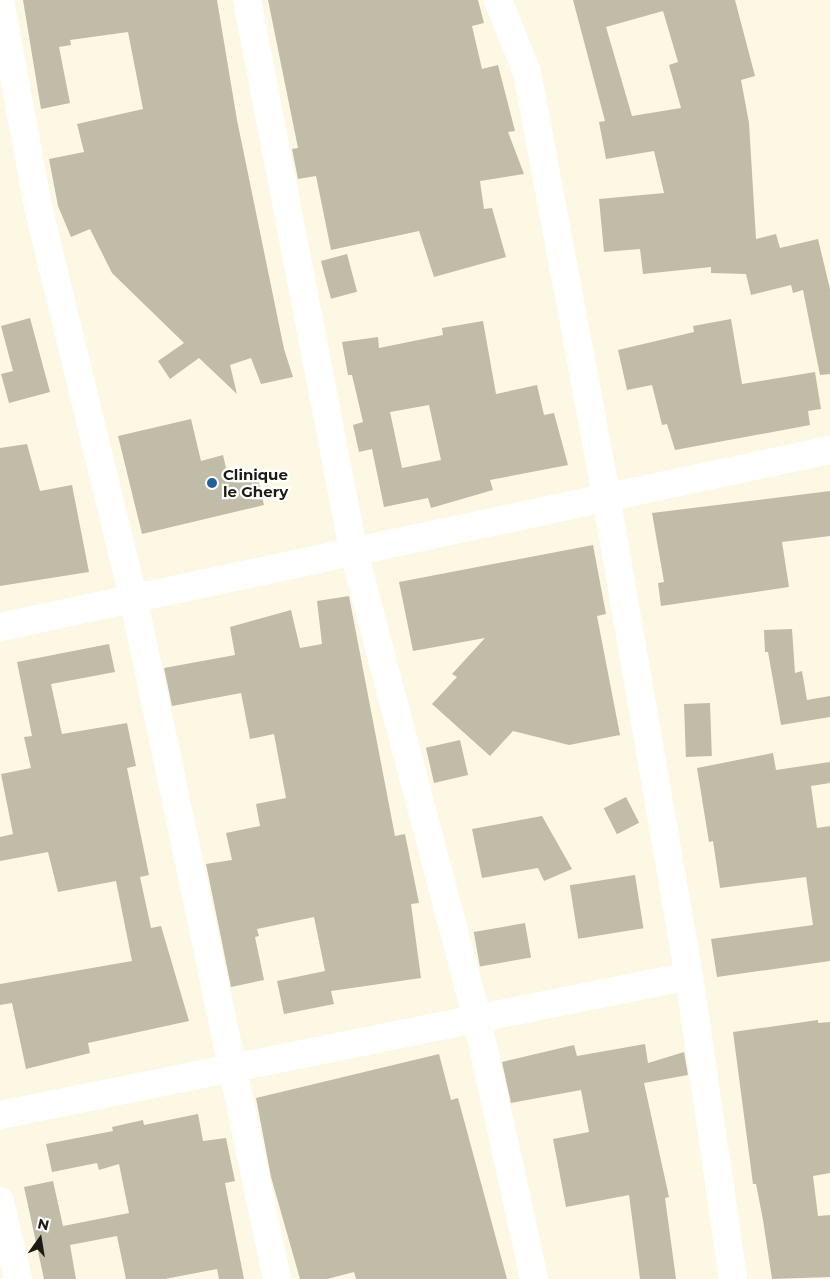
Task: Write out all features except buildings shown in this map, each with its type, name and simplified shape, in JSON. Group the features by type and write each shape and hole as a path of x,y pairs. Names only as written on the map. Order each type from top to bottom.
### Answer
{"street":[{"path":"248,0 353,549 477,1019 534,1279"},
{"path":"498,0 527,72 606,496 689,976 733,1279"},
{"path":"0,1 39,211 134,600 277,1279"},
{"path":"0,627 134,600 353,549 830,450"},
{"path":"0,1115 689,976"},
{"path":"0,1201 18,1279"}],"place":[{"name":"Clinique le Ghery","path":"212,483"}]}
